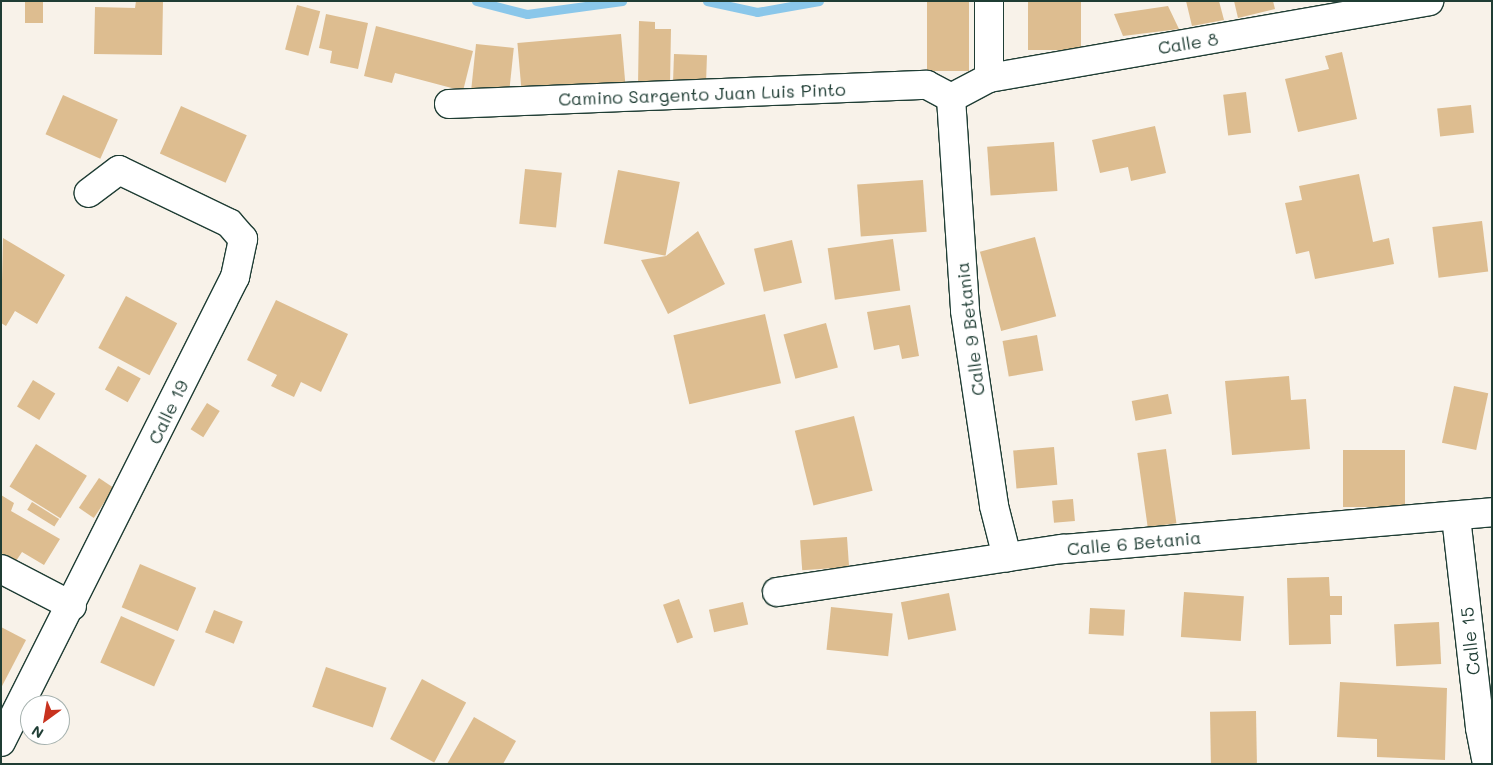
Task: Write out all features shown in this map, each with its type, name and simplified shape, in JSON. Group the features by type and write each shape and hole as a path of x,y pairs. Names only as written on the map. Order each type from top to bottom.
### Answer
{"street":[{"path":"989,1 989,78"},
{"name":"Calle 8","path":"951,98 989,78 1429,1"},
{"name":"Camino Sargento Juan Luis Pinto","path":"449,104 927,84 951,98"},
{"name":"Calle 9 Betania","path":"951,98 965,311 994,506 1007,558"},
{"name":"Calle 19","path":"1,742 72,606 235,277 243,240 229,223 119,170 89,192"},
{"name":"Calle 6 Betania","path":"778,592 1064,549 1456,517 1492,512"},
{"name":"Calle 15","path":"1456,517 1480,728 1487,764"},
{"path":"1,569 72,606"}],"building":[{"path":"25,1 43,1 43,23 25,23"},
{"path":"136,1 163,1 162,55 94,54 95,7 135,8"},
{"path":"927,1 969,1 969,71 927,71"},
{"path":"1028,1 1081,1 1081,50 1028,50"},
{"path":"1186,1 1219,1 1224,20 1192,26"},
{"path":"1234,1 1273,1 1275,9 1238,18"},
{"path":"297,5 320,11 308,56 285,49"},
{"path":"1168,6 1179,29 1123,36 1114,14"},
{"path":"326,14 368,23 358,69 330,63 332,51 319,48"},
{"path":"639,21 655,22 655,29 671,29 670,86 638,85"},
{"path":"376,26 473,51 463,91 395,73 392,83 364,76"},
{"path":"621,34 625,84 522,93 517,43"},
{"path":"476,44 514,48 509,95 471,91"},
{"path":"1342,52 1357,119 1298,132 1285,79 1329,69 1325,56"},
{"path":"674,54 707,55 706,90 673,89"},
{"path":"1246,92 1251,133 1228,135 1223,95"},
{"path":"63,95 118,119 100,159 46,134"},
{"path":"1471,105 1474,133 1440,136 1437,109"},
{"path":"181,106 247,135 226,183 160,154"},
{"path":"1155,126 1166,173 1131,181 1128,167 1100,173 1092,140"},
{"path":"1054,142 1057,191 991,196 987,147"},
{"path":"525,169 562,173 556,228 519,224"},
{"path":"618,170 680,182 666,256 604,244"},
{"path":"1359,174 1373,242 1389,238 1394,264 1315,279 1309,251 1296,254 1285,203 1302,200 1299,186"},
{"path":"923,180 927,232 861,236 857,185"},
{"path":"1482,221 1488,272 1439,278 1432,227"},
{"path":"698,231 725,284 668,314 641,260 666,256"},
{"path":"1035,237 1056,316 1001,331 980,252"},
{"path":"3,238 65,275 37,324 15,311 6,326 1,323"},
{"path":"893,239 900,290 835,300 828,248"},
{"path":"792,240 802,283 764,292 754,249"},
{"path":"126,296 177,323 150,375 98,348"},
{"path":"276,300 348,334 321,392 301,382 294,397 271,386 277,375 247,360"},
{"path":"910,305 919,356 902,359 899,345 874,350 867,312"},
{"path":"765,314 781,383 689,404 673,335"},
{"path":"826,323 838,367 795,379 783,334"},
{"path":"1037,335 1043,370 1009,377 1003,341"},
{"path":"118,366 141,379 128,402 105,390"},
{"path":"1289,376 1291,400 1306,399 1310,449 1232,455 1225,381"},
{"path":"33,380 55,393 39,420 17,407"},
{"path":"1454,386 1488,393 1476,450 1442,443"},
{"path":"1168,394 1172,414 1135,421 1132,401"},
{"path":"207,403 220,411 203,437 191,429"},
{"path":"854,416 873,491 813,505 795,431"},
{"path":"36,444 87,476 60,518 10,486"},
{"path":"1054,447 1057,485 1016,488 1013,451"},
{"path":"1166,449 1176,523 1148,527 1137,453"},
{"path":"1343,450 1405,450 1405,507 1343,507"},
{"path":"99,478 114,488 94,518 79,508"},
{"path":"1,495 14,503 11,511 60,539 44,565 22,552 16,561 1,553"},
{"path":"1073,499 1075,521 1054,523 1052,501"},
{"path":"32,502 59,519 54,527 27,510"},
{"path":"847,537 849,567 802,570 800,540"},
{"path":"140,564 196,588 178,631 122,607"},
{"path":"1329,577 1330,596 1342,596 1342,615 1330,615 1331,644 1289,645 1287,578"},
{"path":"1184,592 1244,596 1241,641 1181,637"},
{"path":"949,593 956,630 908,640 901,602"},
{"path":"679,599 693,638 677,643 663,605"},
{"path":"743,602 748,624 714,632 709,610"},
{"path":"831,607 893,613 888,656 827,650"},
{"path":"1090,608 1125,610 1124,636 1089,634"},
{"path":"214,610 243,622 234,644 205,632"},
{"path":"121,616 175,640 154,687 100,663"},
{"path":"1439,622 1441,664 1396,666 1394,624"},
{"path":"1,627 26,640 1,688"},
{"path":"326,667 387,688 373,728 312,707"},
{"path":"422,679 466,702 434,763 390,739"},
{"path":"1340,682 1447,688 1445,760 1377,757 1377,739 1337,737"},
{"path":"1256,711 1257,764 1211,764 1210,712"},
{"path":"474,717 516,741 503,764 447,764"}],"waterway":[{"path":"476,1 527,14 622,1"},
{"path":"707,1 757,12 819,1"}]}
